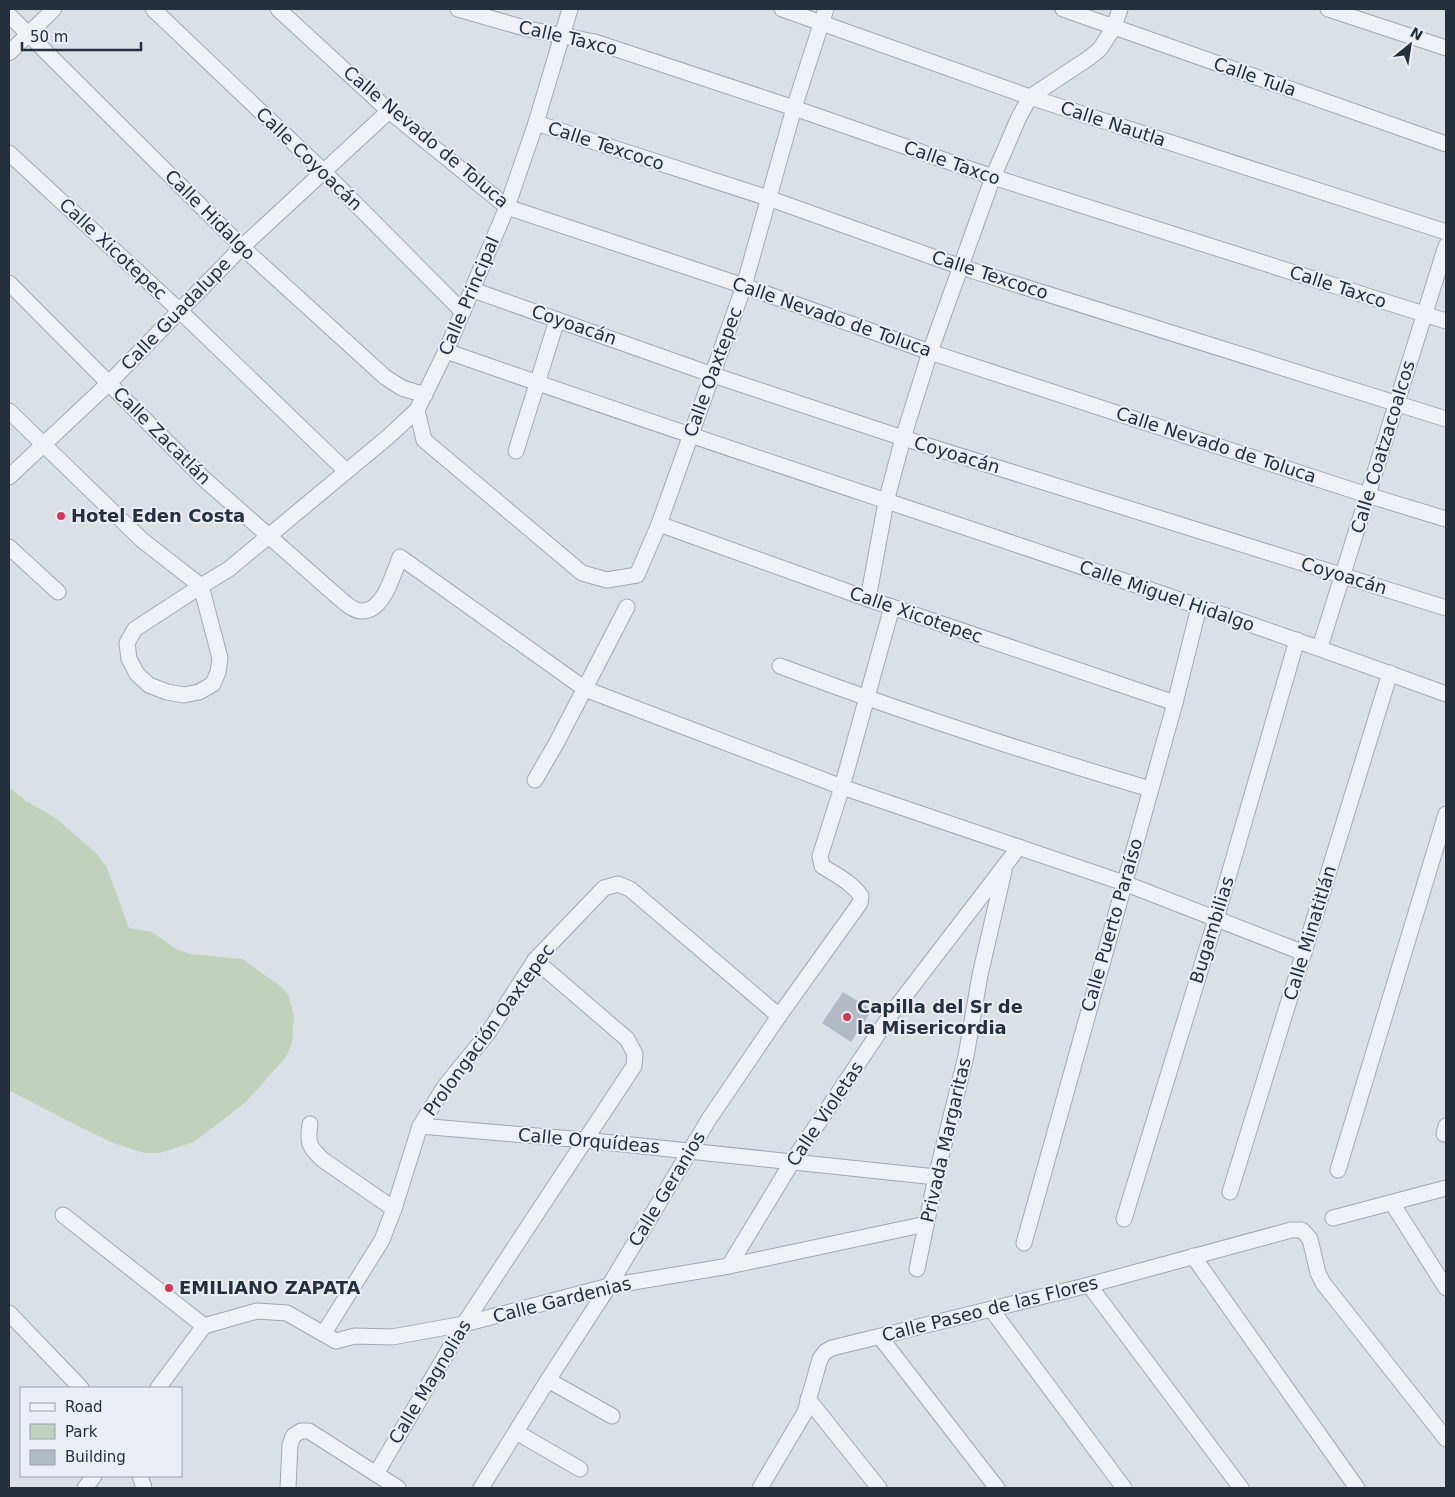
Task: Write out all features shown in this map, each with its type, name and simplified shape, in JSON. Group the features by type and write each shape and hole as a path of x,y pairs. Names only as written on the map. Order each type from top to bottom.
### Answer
{"street":[{"path":"9,53 54,9"},
{"name":"Calle Coyoacán","path":"152,9 323,171 462,312"},
{"name":"Calle Nevado de Toluca","path":"278,9 389,111 507,207 744,286 930,352 1446,519"},
{"name":"Calle Taxco","path":"458,9 528,29 595,42 993,177 1446,321"},
{"name":"Calle Principal","path":"201,586 220,658 218,672 213,684 199,692 184,695 167,692 149,685 137,674 129,659 127,643 136,629 201,586 230,569 389,436 417,410 446,351 507,207 536,123 570,9"},
{"name":"Calle Nautla","path":"782,9 824,16 1030,97 1446,232"},
{"name":"Calle Tula","path":"1063,9 1446,144"},
{"path":"868,599 886,502 903,438 930,352 993,177 1019,117 1030,97 1100,49 1114,27 1120,9"},
{"path":"1328,9 1446,48"},
{"name":"Calle Hidalgo","path":"9,15 242,247 385,377 402,388 425,395"},
{"name":"Calle Oaxtepec","path":"417,410 424,440 582,573 608,580 636,575 659,524 744,286 794,108 824,16"},
{"name":"Calle Guadalupe","path":"9,477 109,383 242,247 389,111"},
{"name":"Calle Texcoco","path":"536,123 768,198 961,267 1446,419"},
{"name":"Calle Xicotepec","path":"9,153 180,311 346,471"},
{"name":"Calle Coatzacoalcos","path":"1320,648 1446,246"},
{"name":"Calle Zacatlán","path":"9,283 204,478 338,598 361,611 374,608 381,602 400,557 585,689"},
{"name":"Coyoacán","path":"473,290 713,375 903,438 1446,608"},
{"path":"516,451 557,320"},
{"path":"446,351 690,436"},
{"path":"9,411 142,540 201,586"},
{"name":"Calle Miguel Hidalgo","path":"690,436 1297,640 1446,694"},
{"name":"Calle Xicotepec","path":"659,524 868,599 1175,703"},
{"path":"9,547 58,592"},
{"path":"842,787 892,606"},
{"path":"535,780 628,607"},
{"name":"Calle Puerto Paraíso","path":"1024,1243 1175,703 1199,607"},
{"name":"Bugambilias","path":"1124,1219 1216,918 1297,640"},
{"path":"780,666 867,699 1034,754 1150,789"},
{"name":"Calle Minatitlán","path":"1230,1192 1390,673"},
{"path":"585,689 842,787 1124,883 1304,953"},
{"name":"Calle Geranios","path":"481,1488 609,1286 709,1119 779,1016 860,903 861,896 844,879 822,866 820,856 842,787"},
{"path":"1338,1170 1446,814"},
{"name":"Calle Violetas","path":"729,1266 792,1162 894,1010 1019,847"},
{"name":"Privada Margaritas","path":"917,1269 936,1177 966,1056 984,957 1006,865"},
{"name":"Prolongación Oaxtepec","path":"324,1332 382,1240 394,1209 420,1126 445,1086 488,1033 535,960 604,888 618,884 630,889 779,1016"},
{"name":"Calle Magnolias","path":"376,1474 464,1324 634,1066 635,1054 627,1039 535,960"},
{"path":"310,1124 308,1140 314,1152 394,1209"},
{"name":"Calle Orquídeas","path":"420,1126 690,1150 936,1177"},
{"path":"1333,1218 1446,1188"},
{"path":"1392,1203 1445,1285"},
{"path":"63,1215 204,1326 159,1387"},
{"name":"Calle Gardenias","path":"204,1326 257,1311 287,1314 324,1332 336,1341 355,1336 392,1337 464,1324 609,1286 729,1266 926,1224"},
{"name":"Calle Paseo de las Flores","path":"760,1488 805,1412 820,1359 825,1352 832,1348 1089,1285 1291,1230 1302,1230 1310,1239 1318,1273 1330,1293 1446,1439"},
{"path":"1193,1256 1357,1488"},
{"path":"1089,1285 1241,1488"},
{"path":"991,1309 1124,1488"},
{"path":"9,1313 80,1387"},
{"path":"880,1337 997,1488"},
{"path":"548,1380 612,1416"},
{"path":"808,1399 880,1488"},
{"path":"288,1488 290,1445 293,1436 301,1431 309,1431 318,1436 398,1488"},
{"path":"516,1432 580,1469"},
{"path":"85,1488 93,1477"}],"green space":[{"path":"9,787 26,801 57,819 97,854 107,868 129,928 152,932 176,949 190,954 242,959 279,985 288,994 294,1016 292,1043 286,1057 246,1102 194,1142 159,1153 145,1153 113,1143 9,1092"}],"building":[{"name":"Capilla del Sr de la Misericordia","path":"843,992 872,1010 851,1042 822,1023"}],"place":[{"name":"Hotel Eden Costa","path":"61,516"},
{"name":"Capilla del Sr de la Misericordia","path":"847,1017"},
{"name":"EMILIANO ZAPATA","path":"169,1288"}]}
